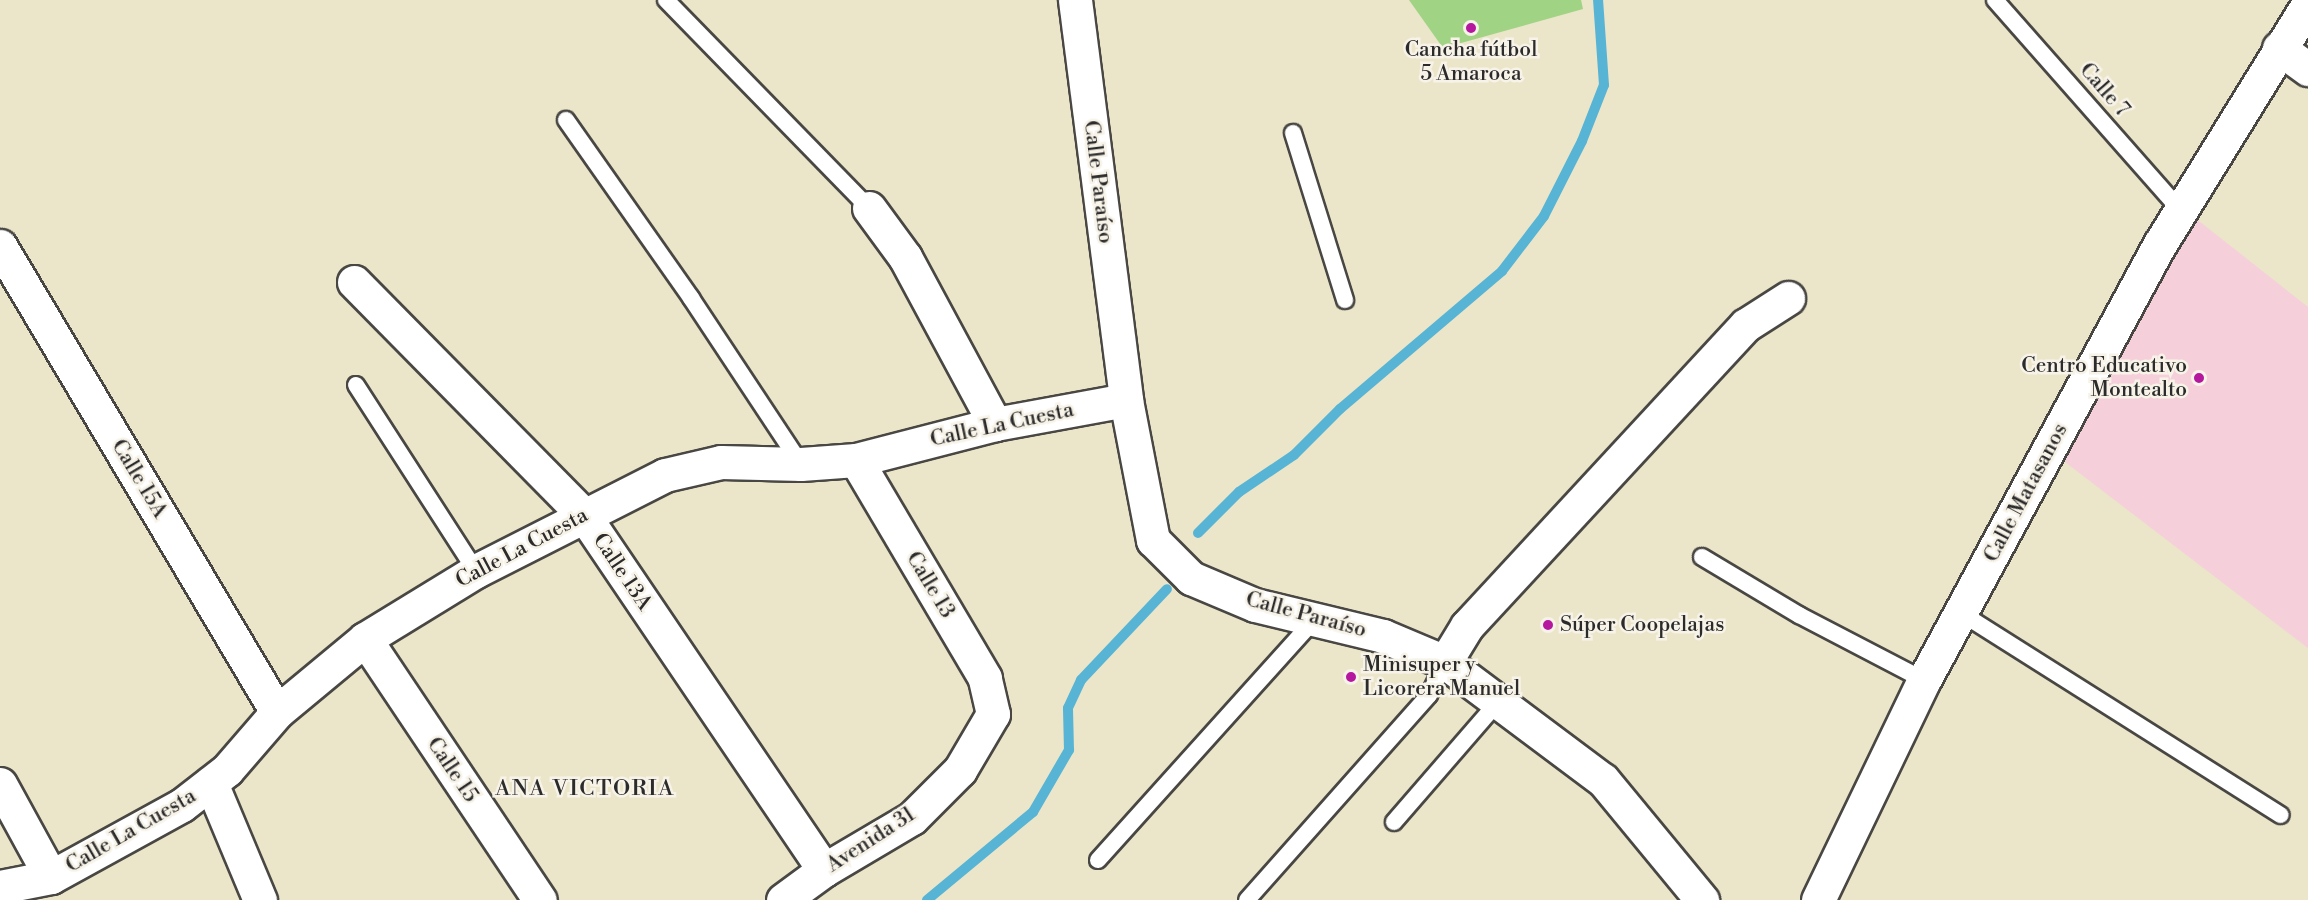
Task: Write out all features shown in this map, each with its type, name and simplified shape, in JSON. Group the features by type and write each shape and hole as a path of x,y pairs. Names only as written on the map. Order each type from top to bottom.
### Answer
{"street":[{"name":"Calle Paraíso","path":"1075,0 1126,400 1153,540 1191,578 1255,605 1316,617 1383,636 1444,662 1603,780 1702,900"},
{"name":"Calle Matasanos","path":"1818,900 1924,680 2179,209 2308,4"},
{"path":"2279,48 2308,69"},
{"path":"869,208 905,257 994,424"},
{"name":"Calle 15A","path":"0,246 277,712"},
{"name":"Calle 13A","path":"354,282 583,514 824,870"},
{"path":"1444,662 1467,626 1746,326 1788,298"},
{"name":"Calle La Cuesta","path":"0,887 51,877 182,805 227,770 277,712 365,639 476,571 583,514 665,475 721,462 801,464 856,460 994,424 1126,400"},
{"name":"Calle 13","path":"856,460 985,678 993,714"},
{"name":"Calle 15","path":"365,639 540,900"},
{"name":"Avenida 31","path":"783,900 824,870 912,818 960,770 993,714"},
{"path":"211,783 260,900"},
{"path":"0,784 51,877"}],"lane":[{"path":"666,0 869,208"},
{"name":"Calle 7","path":"1995,0 2179,209"},
{"path":"566,120 691,298 801,464"},
{"path":"1293,133 1345,300"},
{"path":"356,385 476,571"},
{"path":"1702,557 1799,615 1924,680"},
{"path":"1961,613 2281,815"},
{"path":"1098,861 1316,617"},
{"path":"1248,900 1429,695 1444,662"},
{"path":"1394,822 1498,702"}],"shaded area":[{"name":"Centro Educativo Montealto","path":"2190,214 2308,307 2308,648 2048,449"}],"green space":[{"name":"Cancha fútbol 5 Amaroca","path":"1409,0 1581,0 1583,9 1443,48"}],"waterway":[{"path":"1198,533 1239,492 1294,455 1340,409 1502,271 1544,216 1582,141 1604,85 1598,0"},
{"path":"927,900 1033,812 1069,750 1068,708 1081,680 1167,589"}],"place":[{"name":"Cancha fútbol 5 Amaroca","path":"1471,28"},
{"name":"Centro Educativo Montealto","path":"2199,378"},
{"name":"Súper Coopelajas","path":"1548,625"},
{"name":"Minisuper y Licorera Manuel","path":"1351,677"}],"district":[{"name":"ANA VICTORIA","path":"585,789"}]}
